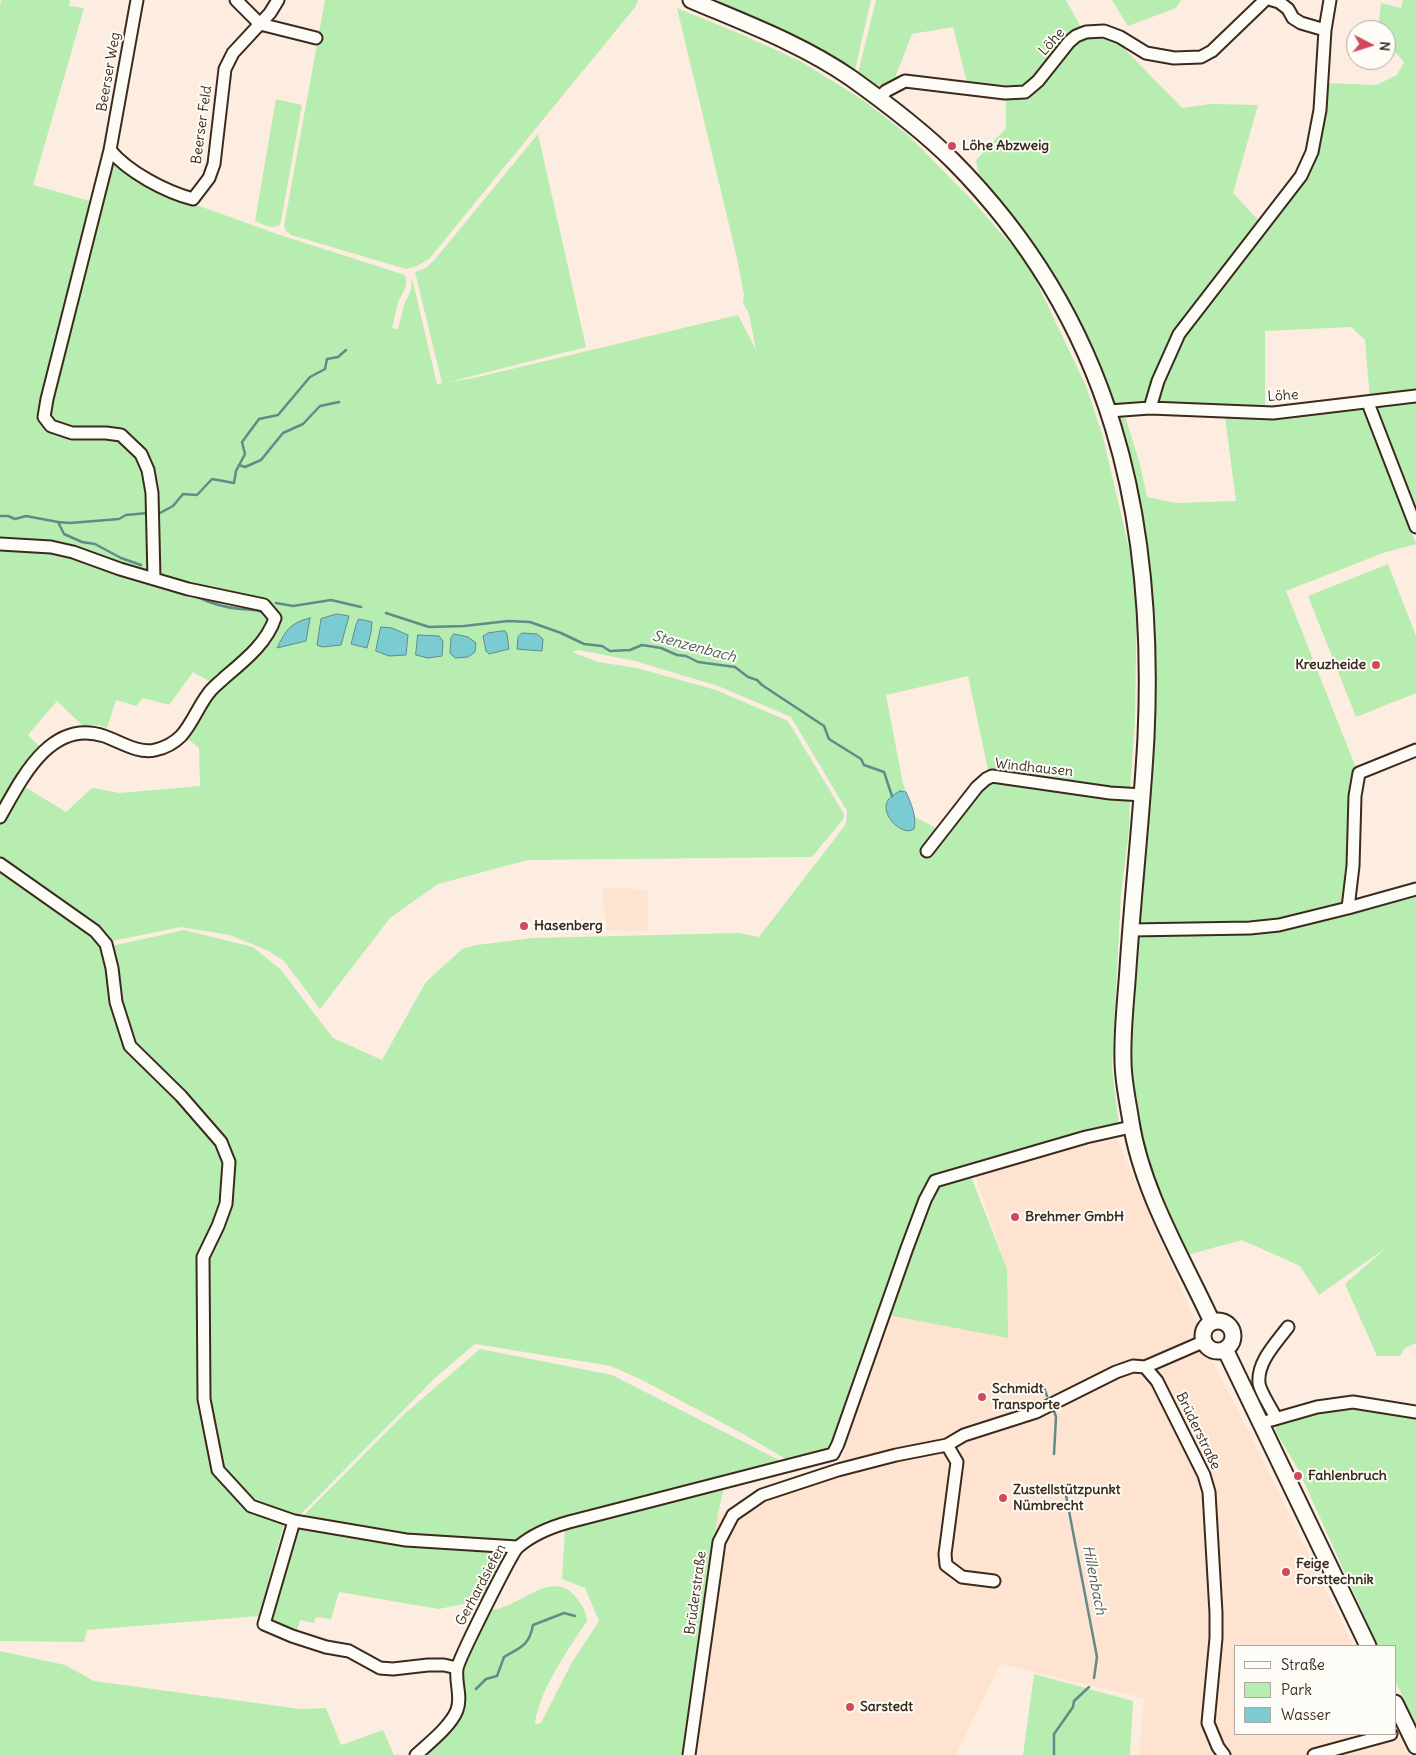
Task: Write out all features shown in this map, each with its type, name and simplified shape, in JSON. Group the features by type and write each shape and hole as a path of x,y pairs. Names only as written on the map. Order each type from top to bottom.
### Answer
{"main road":[{"path":"691,0 769,32 846,75 879,98 952,160 993,204 1033,258 1066,314 1090,363 1109,411 1127,473 1139,538 1145,594 1147,677 1143,795 1130,930 1123,1062 1132,1127 1143,1171 1212,1322"},
{"path":"1212,1322 1224,1322 1232,1329 1233,1339 1231,1344 1225,1349 1214,1350 1204,1341 1204,1332 1212,1322"},
{"path":"1225,1349 1368,1645"},
{"path":"1396,1717 1397,1731 1416,1746"}],"street":[{"name":"Beerser Weg","path":"137,0 110,150 44,417 52,426 72,433 121,435 141,454 148,470 152,493 154,579"},
{"path":"236,0 260,24 316,38"},
{"path":"260,24 278,0"},
{"name":"Löhe","path":"879,98 886,91 905,81 1005,93 1025,92 1038,81 1069,42 1076,36 1086,32 1104,31 1120,37 1146,53 1174,58 1201,57 1212,51 1265,0"},
{"path":"1272,0 1279,2 1288,10 1293,18 1301,23 1325,30"},
{"path":"1150,408 1158,381 1179,334 1301,176 1312,152 1320,110 1325,30 1330,0"},
{"name":"Beerser Feld","path":"110,150 118,160 152,182 193,199 209,178 214,164 225,69 232,53 260,24"},
{"name":"Löhe","path":"1109,411 1150,408 1273,413 1416,396"},
{"path":"1368,402 1416,527"},
{"path":"0,544 51,547 73,552 188,589 264,605 275,618 264,640 208,693 182,735 167,746 152,751 135,748 102,735 70,734 44,750 24,776 0,817"},
{"path":"1348,908 1354,866 1355,796 1358,773 1416,750"},
{"name":"Windhausen","path":"927,851 977,787 992,776 1110,793 1143,795"},
{"path":"0,864 95,931 106,944 112,968 116,1002 130,1046 181,1096 221,1142 229,1162 226,1204 203,1257 204,1399 218,1470 251,1506 294,1521 406,1540 517,1548"},
{"path":"1130,930 1250,928 1279,925 1416,889"},
{"name":"Gerhardsiefen","path":"456,1668 517,1548 547,1529 632,1505 833,1454 910,1240 925,1200 935,1181 1086,1137 1132,1127"},
{"path":"1276,1418 1259,1384 1259,1370 1288,1327"},
{"path":"1146,1366 1204,1341"},
{"name":"Brüderstraße","path":"689,1755 719,1542 733,1515 762,1494 823,1474 896,1454 947,1445 964,1434 1036,1412 1116,1372 1133,1366 1146,1366 1157,1381 1204,1475 1209,1492 1216,1638 1208,1723 1218,1747 1224,1755"},
{"path":"1262,1423 1317,1408 1353,1402 1416,1412"},
{"path":"947,1445 957,1462 945,1554 946,1565 962,1577 994,1581"},
{"path":"294,1521 264,1624 292,1636 326,1647 350,1651 380,1668 393,1669 428,1665 444,1665 456,1668 459,1699 456,1711 443,1728 416,1755"},
{"path":"1314,1755 1383,1735"}],"shaded area":[{"path":"602,888 648,891 648,931 607,931"},
{"path":"1116,1137 1213,1363 1248,1430 1353,1645 1234,1645 1234,1735 1396,1735 1396,1733 1408,1755 1139,1755 1144,1698 1000,1664 956,1755 688,1755 718,1513 838,1470 888,1315 1007,1269 975,1176"}],"green space":[{"path":"1,0 70,0 69,6 84,8 33,185 101,204 115,162 169,195 277,234 405,275 406,286 398,303 392,328 398,329 404,305 411,290 412,278 437,384 442,383 415,272 426,268 436,258 538,134 586,347 449,382 474,378 738,315 756,350 749,314 743,303 744,295 737,258 677,8 802,62 863,100 908,135 971,199 1028,264 1086,386 1103,437 1129,548 1137,594 1135,720 1129,831 1121,894 1112,1067 1119,1126 970,1174 1007,1269 1008,1338 888,1315 833,1454 794,1464 745,1435 644,1381 611,1366 475,1344 436,1377 294,1521 285,1520 259,1616 87,1630 84,1642 0,1641 0,868 89,933 102,948 184,930 253,947 281,970 333,1038 382,1060 426,982 462,949 477,945 533,938 739,933 759,937 846,824 847,811 791,717 718,686 635,661 579,650 572,652 598,662 637,668 716,690 788,721 844,814 844,818 812,857 528,860 438,884 390,918 320,1009 284,961 267,950 229,935 181,927 108,942 0,860 0,824 22,785 66,812 92,788 120,793 200,786 199,748 184,736 211,694 248,660 266,628 241,657 212,683 193,672 169,705 143,698 136,706 116,700 107,728 99,725 83,726 57,701 28,735 40,747 23,765 0,807","holes":["968,676 990,779 940,830 913,816 902,779 886,695"]},
{"path":"325,0 638,0 636,6 429,259 417,266 406,269 291,235 284,226"},
{"path":"703,0 871,0 854,74"},
{"path":"876,0 1066,0 1083,31 1029,85 1010,90 968,86 953,27 912,34 896,75 899,83 876,89 857,77"},
{"path":"1112,0 1181,0 1176,8 1128,26"},
{"path":"1403,0 1416,0 1416,393 1370,400 1365,340 1351,327 1265,331 1265,407 1156,404 1164,379 1183,337 1265,228 1311,171 1318,149 1326,83 1376,85 1397,75 1404,62 1396,53 1396,20 1379,20 1381,3 1401,8"},
{"path":"1101,34 1113,37 1182,108 1211,104 1258,105 1233,193 1259,221 1174,333 1147,403 1113,406 1032,249 980,179 976,160 1006,128 1006,99 1021,98 1075,43 1086,37"},
{"path":"276,99 302,105 281,221 279,226 272,227 255,221"},
{"path":"1416,400 1416,514 1372,406"},
{"path":"1363,404 1416,544 1383,553 1286,591 1356,768 1349,799 1349,868 1343,905 1276,921 1136,926 1150,593 1142,524 1130,465 1112,412 1126,419 1140,465 1147,497 1176,503 1236,501 1225,417 1323,413"},
{"name":"Kreuzheide","path":"1388,564 1416,636 1416,693 1356,717 1308,596"},
{"path":"1416,889 1416,1343 1405,1348 1400,1356 1377,1356 1345,1284 1387,1247 1319,1295 1300,1266 1242,1240 1187,1255 1146,1156 1137,1119 1130,1057 1137,938 1279,925"},
{"path":"480,1349 612,1375 783,1462 543,1527 515,1544 405,1538 300,1519 402,1416"},
{"path":"1352,1406 1416,1417 1416,1724 1396,1683 1396,1645 1378,1645 1299,1471 1275,1430 1276,1424"},
{"path":"724,1488 718,1513 687,1755 421,1755 463,1712 465,1699 464,1662 491,1610 506,1606 543,1588 552,1586 562,1587 570,1591 578,1600 584,1610 587,1621 548,1684 537,1711 535,1724 541,1723 571,1664 599,1621 585,1588 562,1579 565,1529"},
{"path":"296,1525 511,1550 482,1600 439,1609 339,1592 331,1619 316,1617 314,1623 300,1620 296,1634 266,1622"},
{"path":"0,1651 65,1665 94,1681 300,1709 326,1708 341,1745 383,1730 394,1755 0,1755"},
{"path":"1034,1674 1133,1701 1130,1755 1023,1755"}],"water":[{"path":"337,614 349,616 341,645 322,647 317,645 321,619"},
{"path":"310,618 306,641 277,648 289,628 298,622"},
{"path":"359,619 372,622 367,648 351,644"},
{"path":"381,627 392,628 408,635 406,655 389,656 376,651"},
{"path":"505,631 509,649 489,654 486,651 483,636 488,633"},
{"path":"522,633 537,634 543,639 542,651 517,649 518,637"},
{"path":"454,634 468,637 476,643 475,652 468,657 455,658 450,653 451,638"},
{"path":"418,635 439,636 443,641 442,656 428,658 416,655"},
{"path":"900,791 906,792 913,810 914,829 909,831 894,823 887,813 888,800"}],"waterway":[{"path":"160,513 173,506 183,494 197,495 212,479 234,483 236,471 245,454 242,442 259,419 278,415 310,377 325,369 327,359 338,357 346,350"},
{"path":"239,465 245,467 261,460 283,433 303,424 320,406 339,402"},
{"path":"58,522 70,523 119,519 126,515 148,513"},
{"name":"Stenzenbach","path":"0,516 8,516 15,519 26,516 58,522 64,534 82,542 95,544 121,558 141,565"},
{"name":"Stenzenbach","path":"195,596 223,606 256,610 264,613"},
{"name":"Stenzenbach","path":"276,603 293,606 331,600 361,607"},
{"name":"Stenzenbach","path":"386,613 429,627 464,626 508,621 530,622 561,633 584,644 602,646 610,651 630,650 642,645 661,648 698,662 735,667 824,726 829,739 861,759 864,765 884,772 892,796"},
{"name":"Hillenbach","path":"1042,1383 1047,1396"},
{"name":"Hillenbach","path":"1054,1411 1056,1417 1054,1454"},
{"name":"Hillenbach","path":"1064,1485 1097,1657 1094,1678"},
{"path":"476,1689 486,1679 497,1676 504,1657 527,1642 533,1625 564,1613 575,1616"},
{"name":"Hillenbach","path":"1054,1755 1054,1734 1073,1707 1074,1701 1089,1687"}],"place":[{"name":"Löhe Abzweig","path":"952,146"},
{"name":"Kreuzheide","path":"1376,665"},
{"name":"Hasenberg","path":"524,926"},
{"name":"Brehmer GmbH","path":"1015,1217"},
{"name":"Schmidt Transporte","path":"982,1397"},
{"name":"Fahlenbruch","path":"1298,1476"},
{"name":"Zustellstützpunkt Nümbrecht","path":"1003,1498"},
{"name":"Feige Forsttechnik","path":"1286,1572"},
{"name":"Sarstedt","path":"850,1707"}]}
